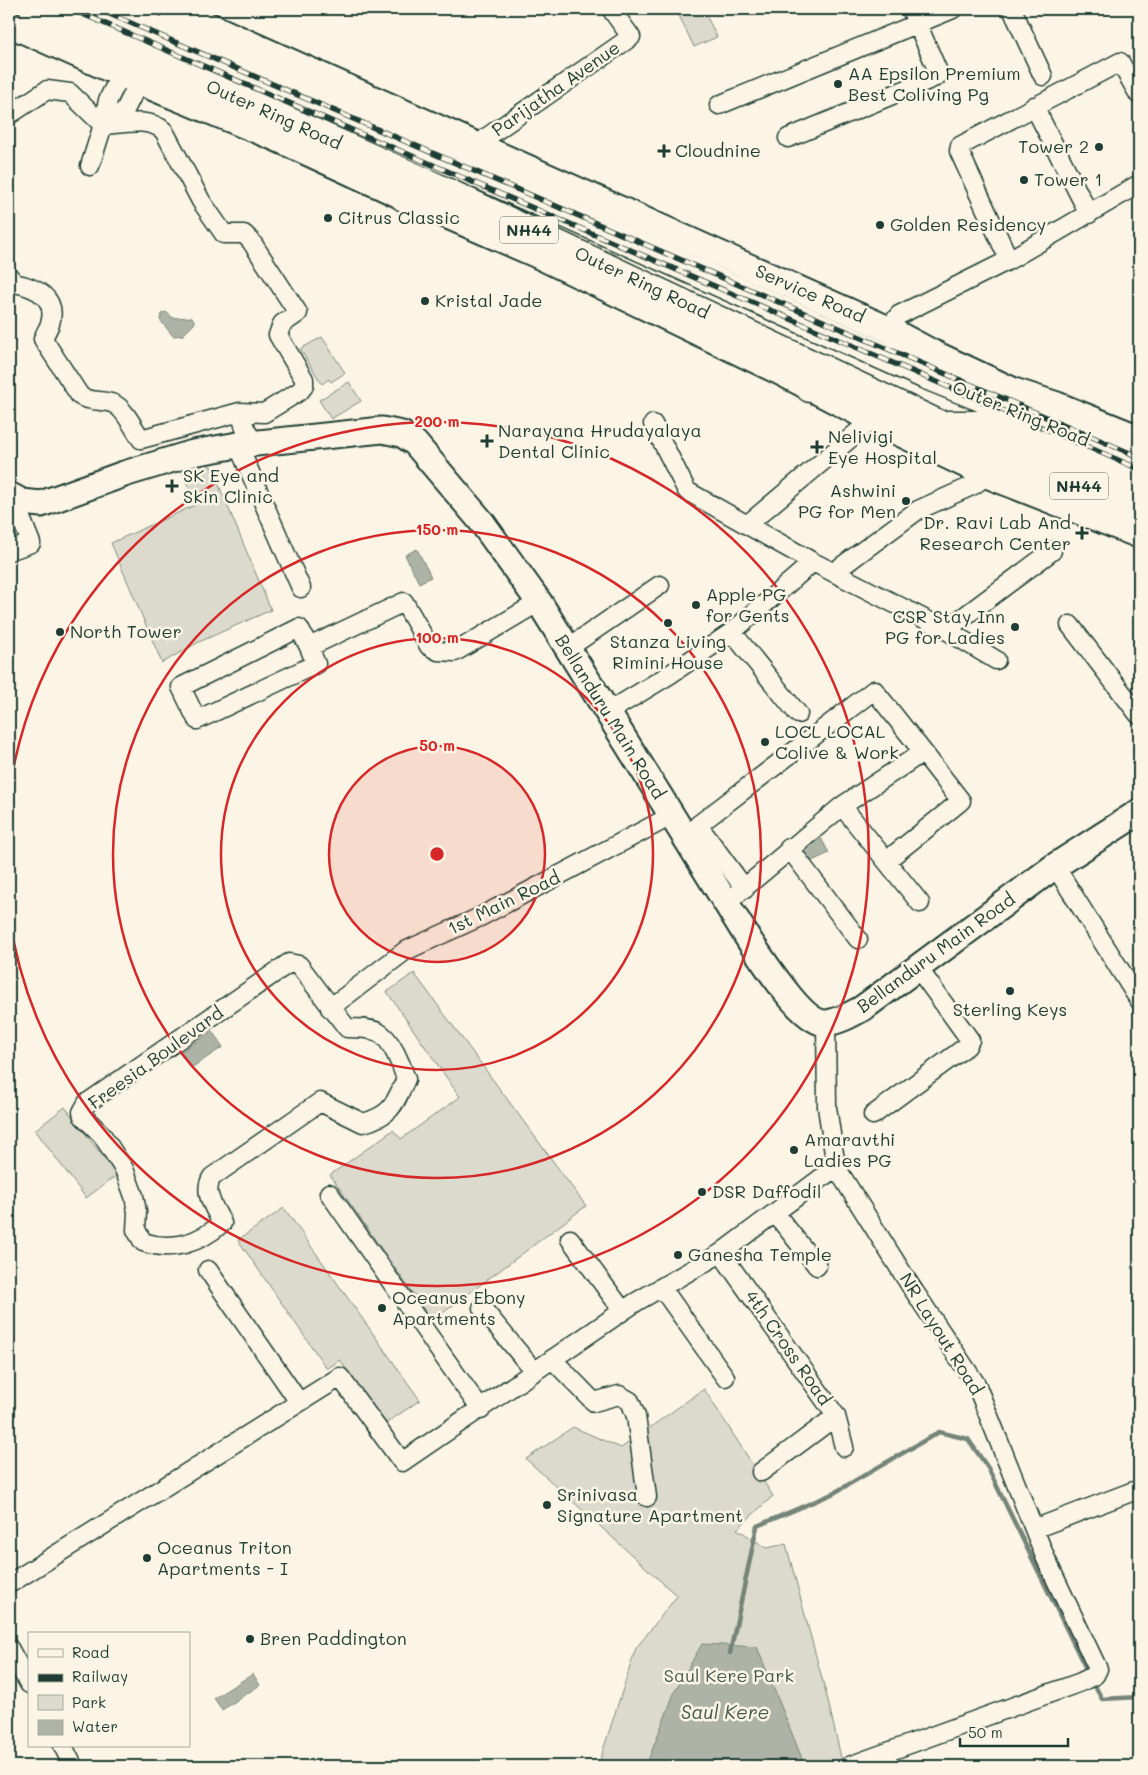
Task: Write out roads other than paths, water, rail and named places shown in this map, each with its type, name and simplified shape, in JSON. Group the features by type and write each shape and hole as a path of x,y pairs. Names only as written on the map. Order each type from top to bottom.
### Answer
{"highway":[{"name":"Outer Ring Road","path":"34,9 816,378 940,425 1019,462 1139,510"},
{"name":"Outer Ring Road","path":"110,9 926,376 998,395 1139,461"},
{"path":"940,425 990,425 1047,452 1139,487"}],"street":[{"name":"Service Road","path":"172,9 888,329 998,395 1139,438"},
{"name":"Parijatha Avenue","path":"481,147 487,137 631,37 611,9"},
{"path":"720,105 915,15 953,9"},
{"path":"1012,9 1043,76"},
{"path":"788,138 936,77 938,74 915,15"},
{"path":"9,24 130,78 278,139 409,187 593,284 816,378 872,420 987,475 1139,536"},
{"path":"1009,260 959,148 961,145 1120,62 1139,95"},
{"path":"90,166 103,125 125,110 130,78"},
{"path":"9,115 47,90 70,93 103,125 146,122 157,125 164,130 201,201 224,234 244,234 251,241 298,314 282,324 278,335 304,379 304,386 300,392 264,413 240,412 141,439 119,407 113,404 86,400 80,396 43,338 50,323 51,310 46,297 38,290 14,284 9,276"},
{"path":"1034,106 1089,214"},
{"path":"888,329 899,315 1009,260 1139,184"},
{"path":"240,412 245,428 246,444 301,588"},
{"path":"748,524 872,420"},
{"path":"653,424 687,491 813,562 946,630 996,660"},
{"name":"Bellanduru Main Road","path":"16,498 41,504 124,474 193,453 246,444 382,430 402,434 426,455 481,521 539,602 725,904 789,995 809,1016 826,1023 846,1017 864,1008 1055,866 1139,812"},
{"path":"834,572 918,510 974,485 987,475"},
{"path":"9,551 31,543 19,513 16,498"},
{"path":"946,630 1052,551"},
{"path":"608,712 669,675 732,632 813,562"},
{"path":"568,648 660,585"},
{"path":"309,647 404,602 429,646 438,651 455,652 539,602"},
{"path":"1070,625 1139,715"},
{"path":"299,628 309,647 316,664 197,720 181,687 299,628"},
{"path":"732,632 798,714"},
{"path":"745,889 698,825 874,690 961,801 886,861"},
{"path":"725,904 745,889 789,848 842,806 923,752"},
{"path":"842,806 920,902"},
{"name":"1st Main Road","path":"336,1003 405,951 480,917 671,816"},
{"path":"789,848 858,939"},
{"path":"1055,866 1139,1000"},
{"name":"Freesia Boulevard","path":"290,963 299,965 336,1003 347,1028 366,1029 380,1033 400,1060 406,1079 392,1109 381,1118 363,1123 320,1102 212,1177 208,1183 208,1194 222,1223 210,1234 194,1243 156,1246 143,1242 136,1230 137,1212 134,1196 124,1169 102,1135 83,1116 82,1112 87,1103 290,963"},
{"path":"873,1115 967,1046 970,1040 918,968"},
{"name":"NR Layout Road","path":"826,1023 827,1106 836,1167 910,1285 976,1384 1092,1675 850,1766"},
{"path":"9,1584 340,1377 402,1462 481,1410 534,1371 623,1311 720,1253 836,1167"},
{"path":"329,1193 481,1410"},
{"path":"775,1213 817,1266"},
{"path":"570,1239 623,1311"},
{"name":"4th Cross Road","path":"720,1253 836,1416 844,1447"},
{"path":"208,1270 299,1402"},
{"path":"662,1288 725,1377"},
{"path":"482,1308 534,1371"},
{"path":"552,1359 594,1402 619,1395 630,1401 636,1416 647,1497"},
{"path":"761,1472 836,1416"},
{"path":"1034,1529 1139,1489"},
{"path":"9,1648 28,1682"},
{"path":"63,1748 73,1766"}],"water":[{"path":"166,312 173,318 192,317 195,323 183,335 173,336 160,320 161,314"},
{"path":"417,549 431,577 419,583 405,555"},
{"path":"821,838 829,853 812,861 804,853 804,849 812,839"},
{"path":"212,1031 223,1047 191,1068 181,1052"},
{"name":"Saul Kere","path":"702,1644 757,1647 805,1766 646,1766 675,1691"},
{"path":"253,1674 260,1685 222,1710 214,1698"}],"waterway":[{"path":"730,1653 757,1526 832,1494 939,1432 968,1439 988,1468 1089,1675"},
{"path":"1093,1682 1102,1699 1139,1697"}],"railway":[{"path":"71,9 1139,469"},
{"path":"98,9 1139,457"}],"place":[{"name":"AA Epsilon Premium Best Coliving Pg","path":"838,84"},
{"name":"Tower 2","path":"1099,147"},
{"name":"Cloudnine","path":"664,151"},
{"name":"Tower 1","path":"1024,180"},
{"name":"Citrus Classic","path":"328,218"},
{"name":"Golden Residency","path":"880,225"},
{"name":"Kristal Jade","path":"425,301"},
{"name":"Narayana Hrudayalaya Dental Clinic","path":"487,441"},
{"name":"Nelivigi Eye Hospital","path":"817,447"},
{"name":"SK Eye and Skin Clinic","path":"172,486"},
{"name":"Ashwini PG for Men","path":"906,501"},
{"name":"Dr. Ravi Lab And Research Center","path":"1082,533"},
{"name":"Apple PG for Gents","path":"696,605"},
{"name":"Stanza Living Rimini House","path":"668,623"},
{"name":"CSR Stay Inn PG for Ladies","path":"1015,627"},
{"name":"North Tower","path":"60,632"},
{"name":"LOCL LOCAL Colive & Work","path":"765,742"},
{"name":"Sterling Keys","path":"1010,991"},
{"name":"Amaravthi Ladies PG","path":"794,1150"},
{"name":"DSR Daffodil","path":"702,1192"},
{"name":"Ganesha Temple","path":"678,1255"},
{"name":"Oceanus Ebony Apartments","path":"382,1308"},
{"name":"Srinivasa Signature Apartment","path":"547,1505"},
{"name":"Oceanus Triton Apartments - I","path":"147,1558"},
{"name":"Bren Paddington","path":"250,1639"}],"park label":[{"name":"Saul Kere Park","path":"729,1676"}]}
